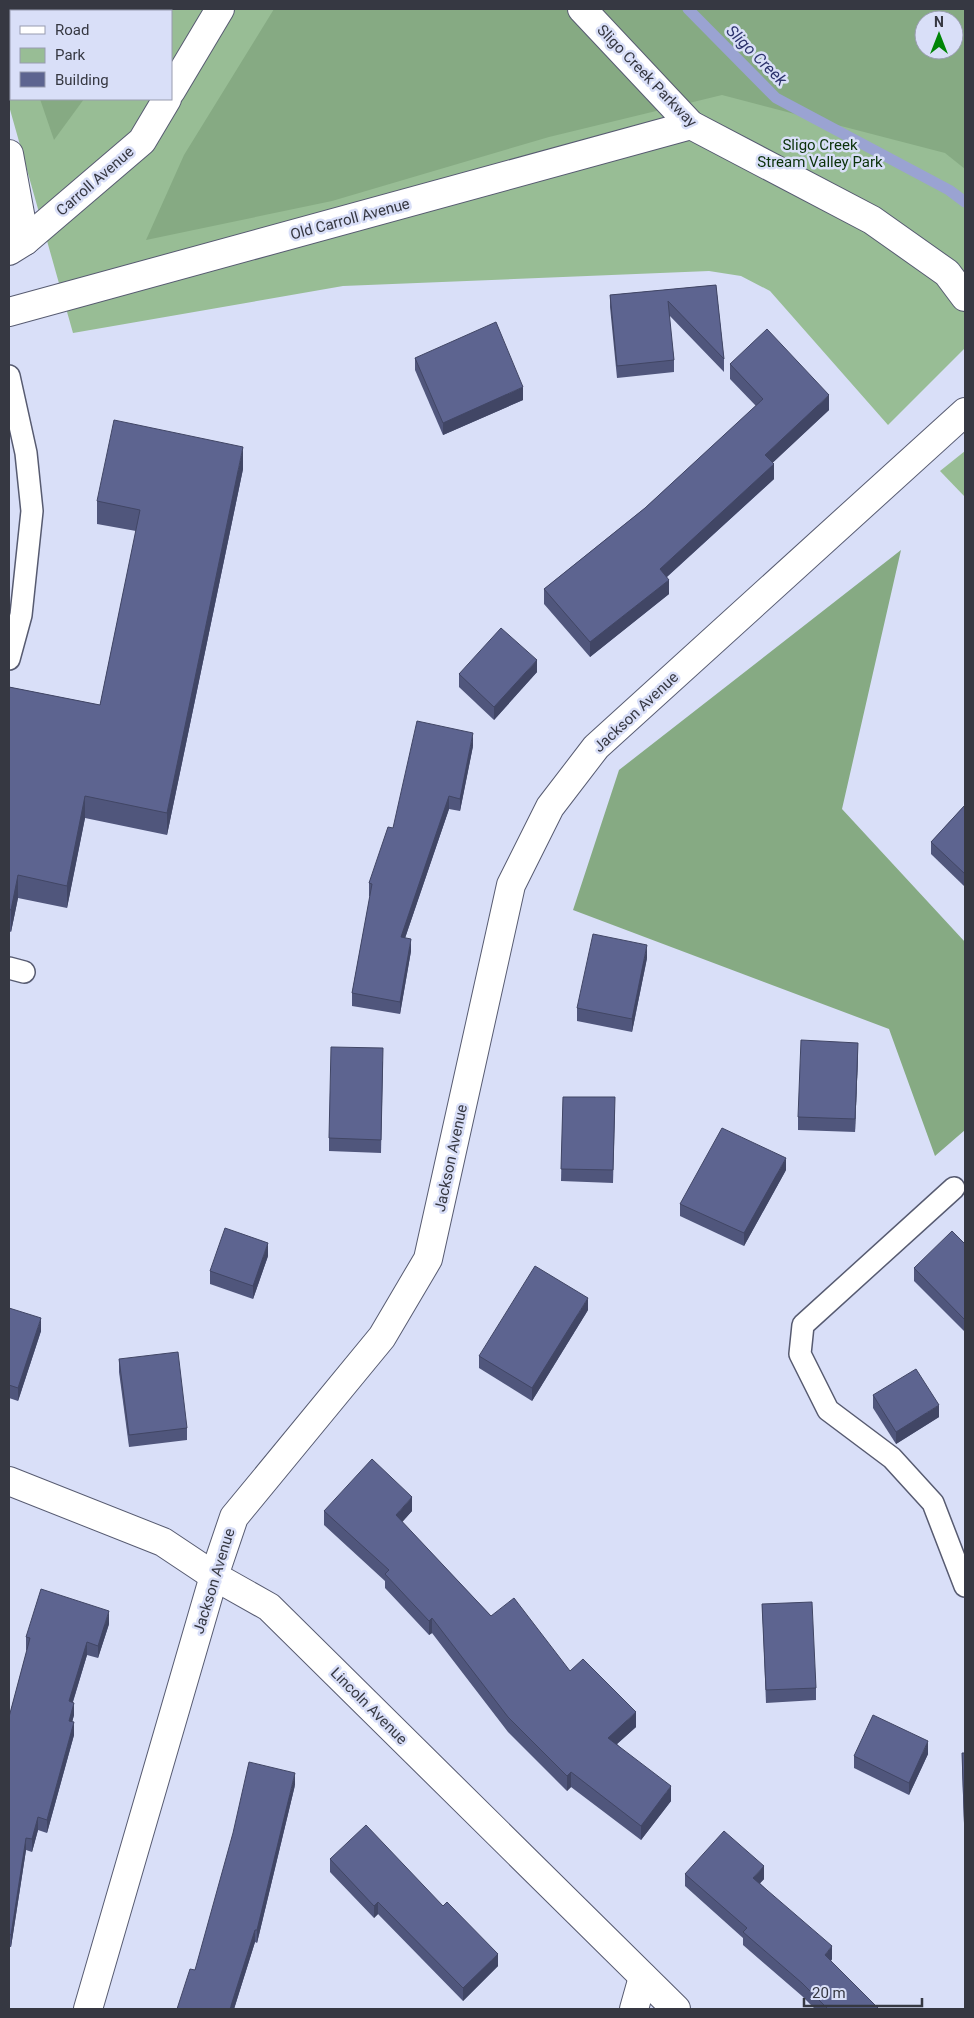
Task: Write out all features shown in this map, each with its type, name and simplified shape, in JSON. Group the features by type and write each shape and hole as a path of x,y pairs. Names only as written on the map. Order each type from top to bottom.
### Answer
{"street":[{"path":"172,90 220,9"},
{"name":"Sligo Creek Parkway","path":"582,9 691,125 872,220 947,273 965,297"},
{"name":"Carroll Avenue","path":"17,246 142,141 166,100"},
{"name":"Old Carroll Avenue","path":"9,312 691,125"},
{"path":"9,154 17,246"},
{"name":"Jackson Avenue","path":"88,2009 214,1576 234,1517 382,1337 428,1259 511,885 550,807 596,747 965,412"},
{"name":"Lincoln Avenue","path":"9,1481 164,1542 214,1576 269,1607 676,2009"},
{"path":"634,2009 643,1977"}],"lane":[{"path":"9,376 26,454 32,511 21,615 9,659"},
{"path":"954,1188 803,1325 800,1354 828,1410 892,1458 933,1503 965,1586"}],"green space":[{"name":"Sligo Creek Stream Valley Park","path":"9,9 965,9 965,348 888,425 770,291 741,276 709,271 343,286 73,333 9,106"},
{"path":"9,9 147,9 10,10 9,28"},
{"path":"274,9 965,9 965,169 945,153 722,95 549,137 332,201 146,240 184,155"},
{"path":"40,100 83,100 54,140"},
{"path":"965,451 965,497 940,471"},
{"path":"901,550 842,809 965,942 965,1130 935,1156 889,1029 573,910 619,770"}],"building":[{"path":"716,285 724,359 668,301 674,360 617,366 610,295"},
{"path":"496,322 523,387 443,423 415,358"},
{"path":"767,329 829,395 765,455 774,464 660,569 669,580 590,642 544,589 645,508 763,399 730,364"},
{"path":"114,420 243,447 167,813 85,796 67,886 18,875 11,910 9,909 9,687 100,705 140,510 97,501"},
{"path":"501,628 537,660 494,707 459,674"},
{"path":"417,721 473,733 460,799 449,796 401,937 411,939 400,1002 352,993 372,884 369,883 388,827 393,828"},
{"path":"965,805 965,874 931,842"},
{"path":"593,934 647,945 632,1019 577,1008"},
{"path":"801,1040 858,1043 855,1119 798,1117"},
{"path":"331,1047 383,1048 381,1140 329,1138"},
{"path":"563,1097 615,1097 613,1170 561,1169"},
{"path":"722,1128 786,1158 744,1233 680,1204"},
{"path":"225,1228 268,1243 253,1286 210,1271"},
{"path":"952,1231 965,1244 965,1320 914,1268"},
{"path":"535,1266 588,1298 532,1388 479,1356"},
{"path":"9,1308 41,1318 18,1388 9,1385"},
{"path":"178,1352 187,1428 129,1435 119,1359"},
{"path":"916,1369 939,1405 896,1432 873,1395"},
{"path":"372,1459 412,1497 396,1515 491,1616 514,1598 570,1671 583,1659 636,1712 608,1738 671,1786 641,1826 571,1772 567,1776 508,1717 432,1618 429,1621 385,1574 389,1570 324,1511"},
{"path":"41,1589 109,1611 98,1646 87,1642 69,1701 74,1703 69,1721 74,1722 47,1820 38,1817 32,1839 26,1838 11,1935 9,1934 9,1717 30,1638 26,1637"},
{"path":"812,1602 816,1688 766,1690 762,1604"},
{"path":"873,1715 928,1741 909,1783 854,1756"},
{"path":"962,1753 965,1753 965,1838"},
{"path":"249,1762 295,1773 257,1930 255,1930 230,2009 177,2009 190,1969 195,1970 233,1833"},
{"path":"366,1825 443,1906 447,1902 498,1954 463,1988 378,1902 374,1906 330,1859"},
{"path":"724,1831 764,1866 753,1878 832,1946 825,1955 879,2009 828,2009 802,1983 743,1932 747,1928 685,1874"}],"waterway":[{"name":"Sligo Creek","path":"688,9 776,98 949,190 965,202"}]}
